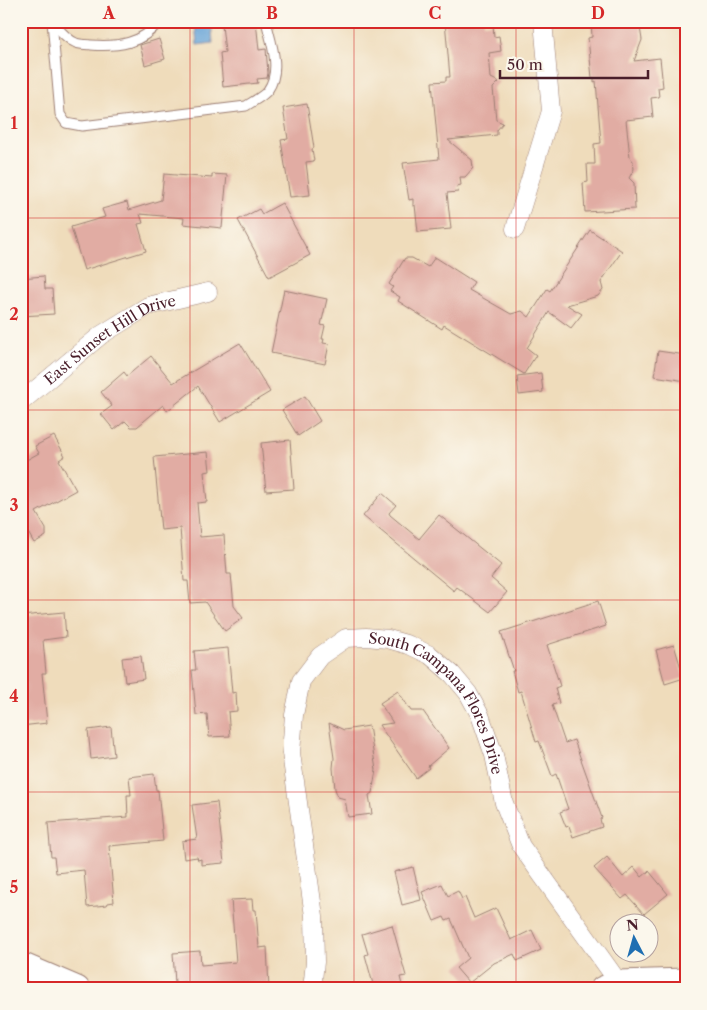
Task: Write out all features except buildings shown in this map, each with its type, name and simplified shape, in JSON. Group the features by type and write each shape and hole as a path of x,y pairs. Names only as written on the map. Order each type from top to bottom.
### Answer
{"street":[{"path":"515,229 551,111 543,21"},
{"name":"East Sunset Hill Drive","path":"21,402 100,335 148,306 208,292"},
{"name":"South Campana Flores Drive","path":"312,989 314,916 292,753 294,715 301,681 320,656 346,638 366,637 388,639 409,645 430,655 452,674 468,693 480,715 494,755 504,803 521,846 611,986"},
{"path":"21,965 77,989"},
{"path":"611,986 686,981"}],"lane":[{"path":"159,21 142,38 125,44 105,46 76,43 52,21 60,114 66,123 82,126 246,106 268,91 276,72 266,21"}],"water":[{"path":"195,21 211,21 213,43 197,45"}]}
